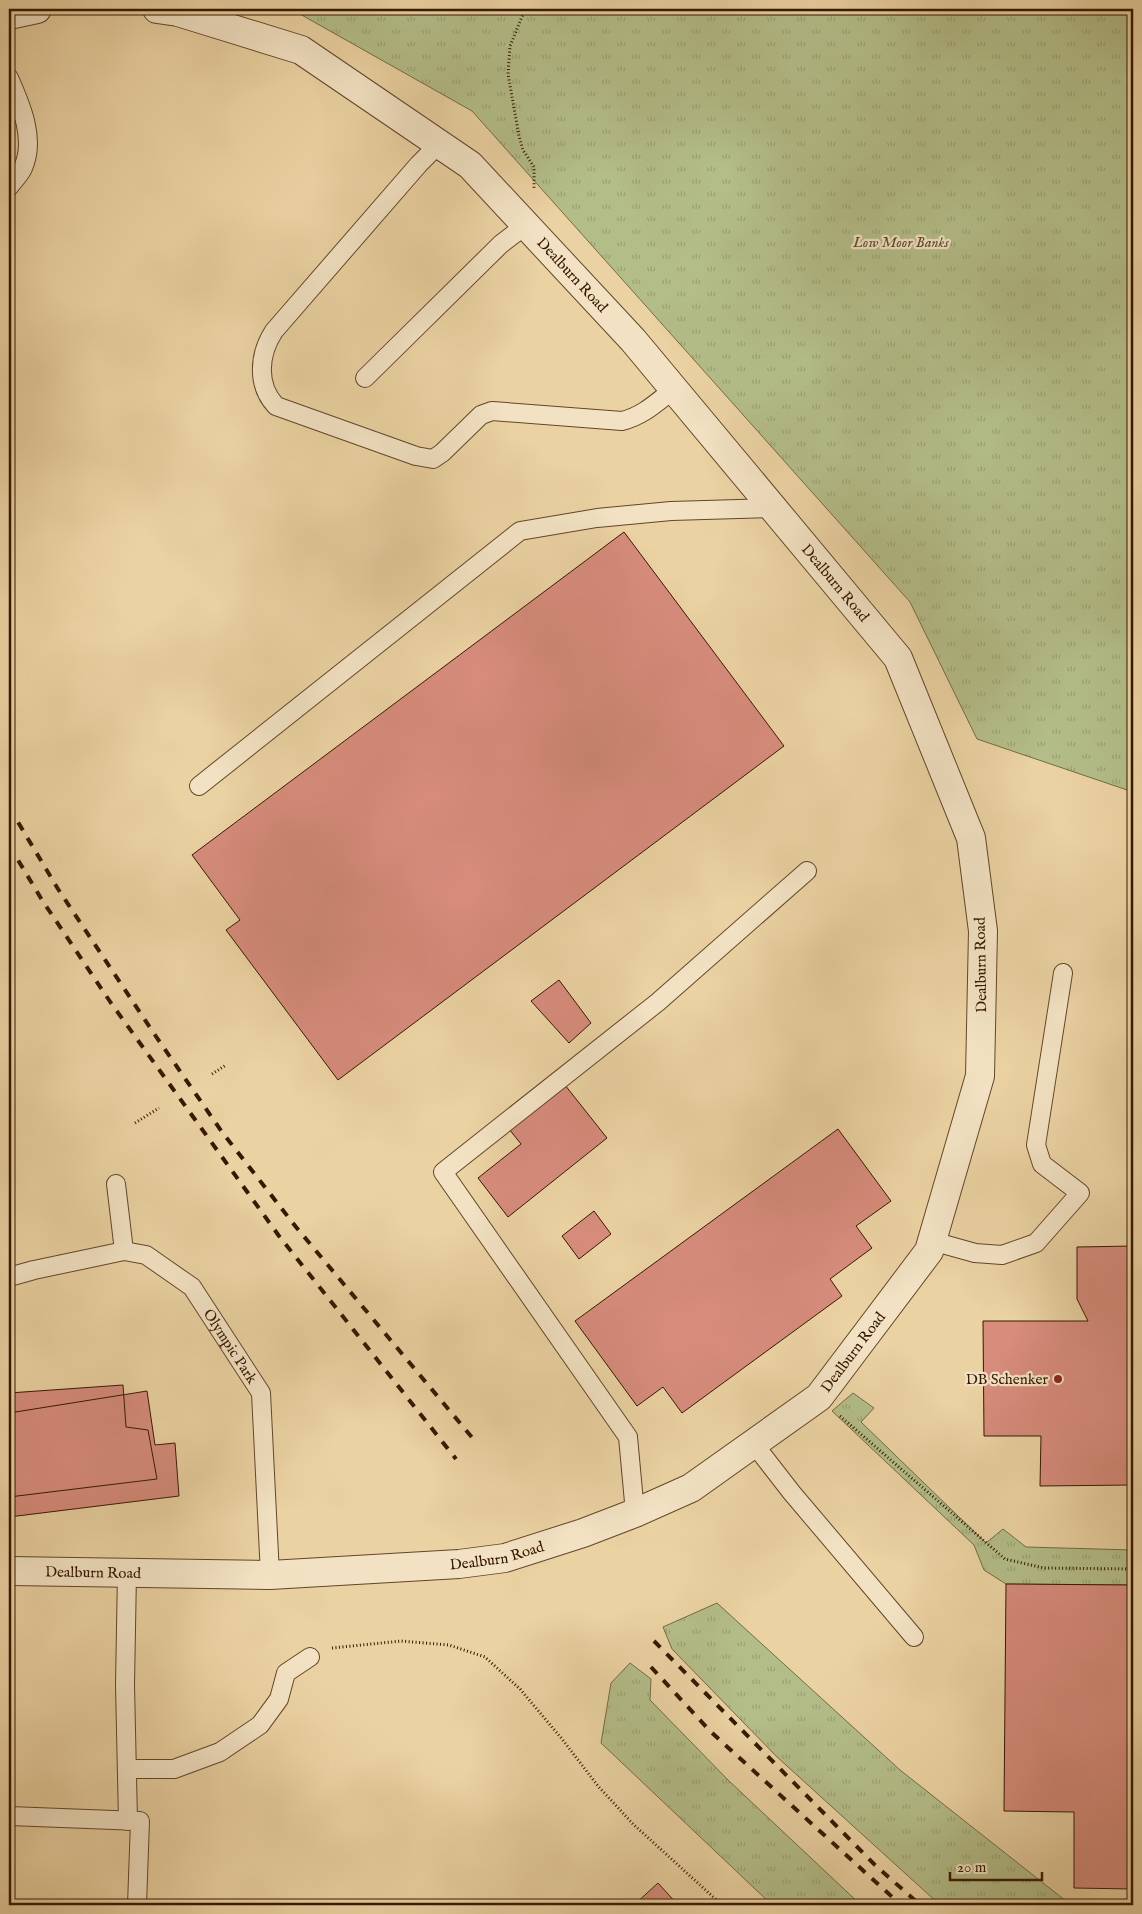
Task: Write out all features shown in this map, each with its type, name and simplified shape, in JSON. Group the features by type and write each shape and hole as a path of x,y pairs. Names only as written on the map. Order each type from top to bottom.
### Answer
{"street":[{"path":"9,14 37,9"},
{"name":"Dealburn Road","path":"9,1571 270,1575 459,1564 505,1558 583,1533 635,1513 691,1488 819,1397 929,1252 980,1076 983,931 971,838 898,658 633,340 470,165 301,50 178,12 157,9"}],"lane":[{"path":"9,78 22,108 28,144 23,168 9,187"},
{"path":"439,144 419,164 266,342 261,372 270,400 276,406 286,410 416,456 434,459 442,454 481,415 492,411 622,421 634,418 649,409 674,389"},
{"path":"365,378 501,244 526,225"},
{"path":"199,786 520,531 597,518 773,508"},
{"path":"635,1513 628,1437 443,1172 658,1002 807,871"},
{"path":"932,1241 975,1253 1002,1255 1036,1243 1080,1193 1042,1164 1036,1145 1063,974"},
{"path":"116,1184 124,1251"},
{"name":"Olympic Park","path":"9,1277 124,1251 146,1255 192,1287 261,1393 270,1575"},
{"path":"754,1444 792,1493 914,1638"},
{"path":"127,1572 125,1685 128,1821"},
{"path":"127,1769 174,1769 220,1752 260,1725 279,1700 286,1673 310,1657"},
{"path":"9,1816 140,1821 138,1905"}],"path":[{"path":"525,9 510,46 508,74 518,136 523,150 534,167"},
{"path":"212,1074 226,1065"},
{"path":"135,1123 159,1108"},
{"path":"819,1397 1005,1559 1044,1568 1133,1569"},
{"path":"310,1657 332,1648 401,1641 449,1645 485,1657 520,1689 598,1786 633,1824 722,1905"}],"green space":[{"name":"Low Moor Banks","path":"291,9 1133,9 1133,792 977,739 910,602 472,111"},
{"path":"853,1393 874,1408 861,1422 986,1543 1003,1529 1026,1547 1133,1550 1133,1585 1006,1584 984,1570 974,1545 832,1411"},
{"path":"717,1603 900,1770 1071,1905 940,1905 776,1756 672,1649 663,1627"},
{"path":"630,1663 651,1679 650,1700 728,1780 861,1905 772,1905 601,1743 611,1683"}],"building":[{"path":"624,532 784,746 338,1080 226,930 240,920 192,855"},
{"path":"559,980 591,1023 569,1043 531,1001"},
{"path":"557,1075 607,1138 508,1217 478,1178 521,1144 501,1119"},
{"path":"838,1129 891,1201 856,1226 872,1248 830,1279 842,1296 682,1413 663,1387 637,1406 575,1321"},
{"path":"594,1211 611,1234 579,1259 562,1236"},
{"name":"DB Schenker","path":"1133,1246 1133,1485 1040,1486 1041,1436 984,1436 983,1321 1088,1321 1077,1299 1077,1247"},
{"path":"123,1385 126,1427 148,1430 157,1479 9,1497 9,1393"},
{"path":"147,1391 155,1445 175,1443 179,1496 9,1517 9,1413"},
{"path":"1006,1584 1133,1585 1133,1889 1074,1888 1074,1812 1004,1811"},
{"path":"658,1883 678,1905 634,1905"}],"railway":[{"path":"9,807 58,889 222,1132 296,1227 475,1441"},
{"path":"9,845 42,900 111,1003 279,1236 456,1459"},
{"path":"654,1641 874,1864 920,1905"},
{"path":"651,1667 711,1732 901,1905"}],"place":[{"name":"DB Schenker","path":"1058,1379"}]}
